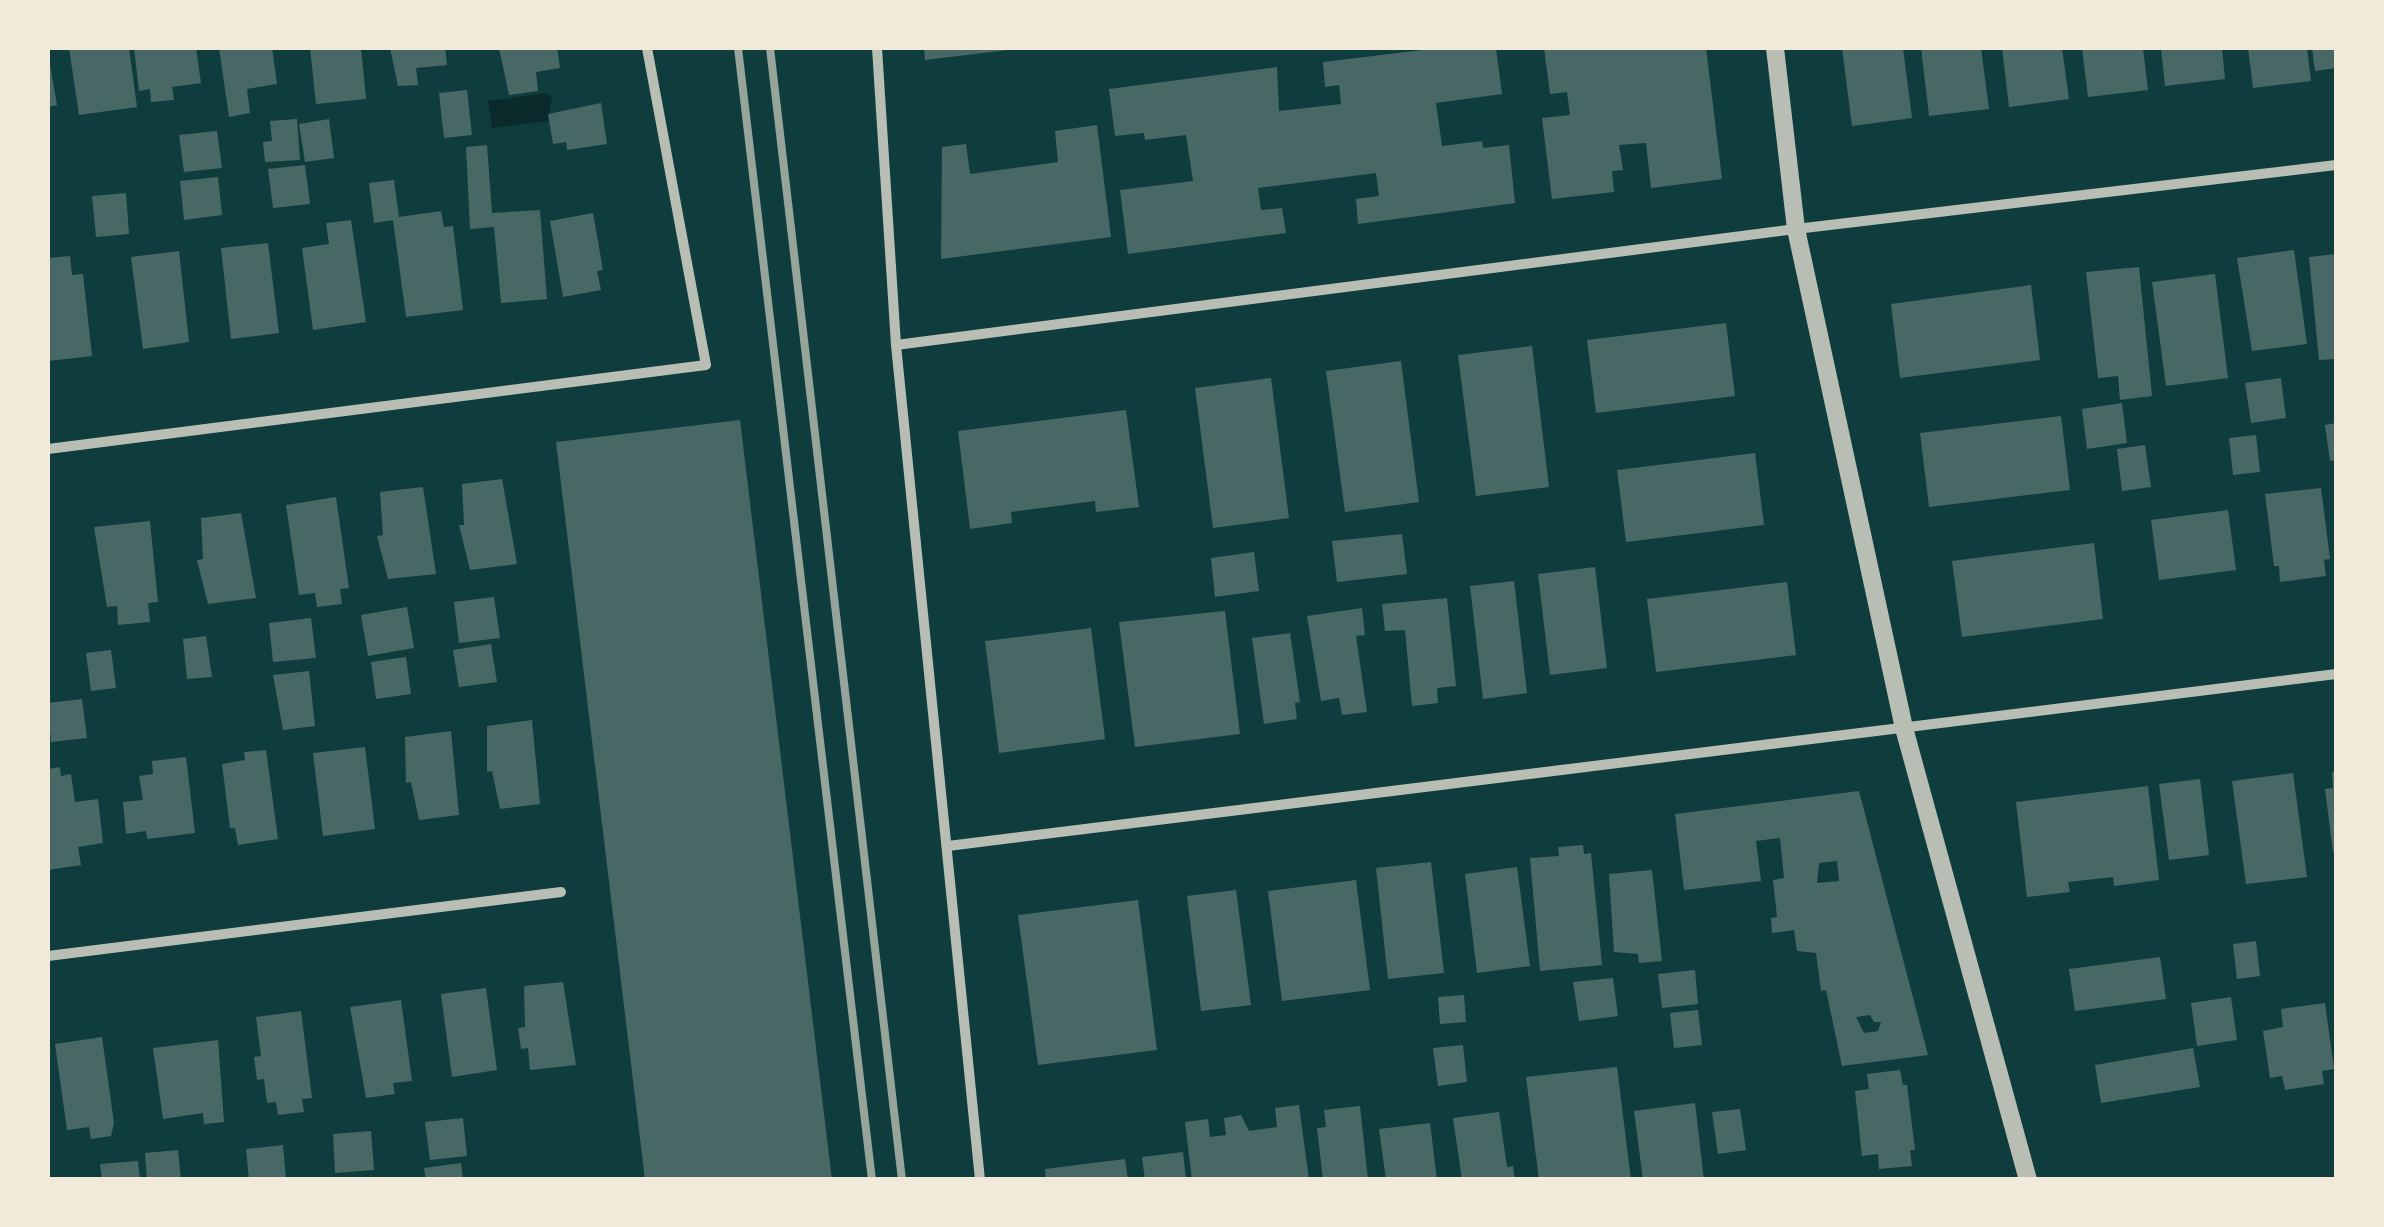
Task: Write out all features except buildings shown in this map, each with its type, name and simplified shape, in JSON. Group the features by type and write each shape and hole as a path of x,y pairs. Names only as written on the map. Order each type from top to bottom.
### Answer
{"street":[{"path":"48,449 706,366 647,48"},
{"path":"877,48 896,346 980,1180"},
{"path":"1775,48 1796,229 1904,728 2028,1180"},
{"path":"896,346 1796,229 2336,165"},
{"path":"948,846 2336,674"},
{"path":"48,956 562,892"}],"water":[{"path":"545,93 552,96 548,121 492,128 488,101"}],"railway":[{"path":"738,48 872,1180"},
{"path":"770,48 902,1180"}]}
